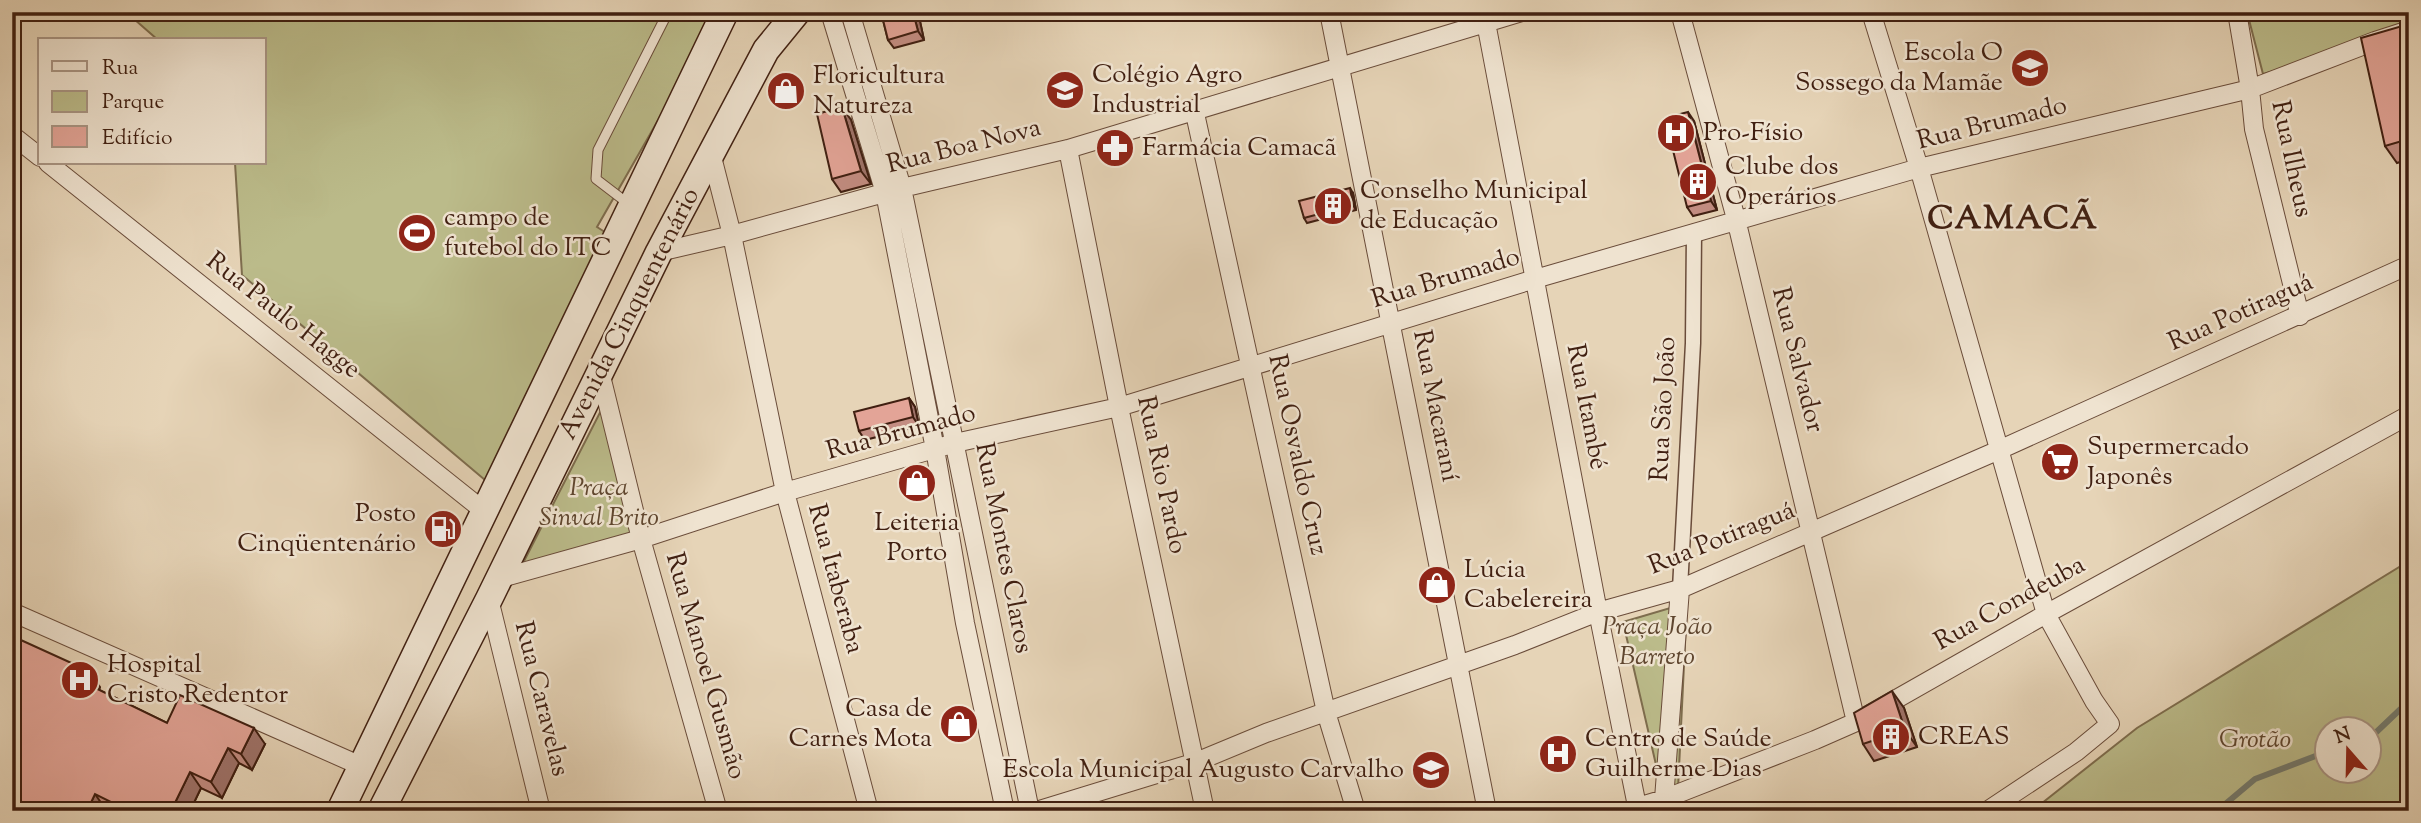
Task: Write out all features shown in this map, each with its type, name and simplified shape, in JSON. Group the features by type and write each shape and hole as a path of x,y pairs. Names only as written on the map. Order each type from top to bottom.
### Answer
{"main road":[{"name":"Avenida Cinquentenário","path":"340,811 725,12"},
{"name":"Avenida Cinquentenário","path":"381,811 494,589 659,252 766,50 797,12"}],"street":[{"name":"Rua Montes Claros","path":"830,12 894,190 965,623 1005,811"},
{"name":"Rua Montes Claros","path":"850,12 955,443 1030,811"},
{"name":"Rua Macaraní","path":"1329,12 1487,811"},
{"name":"Rua Boa Nova","path":"659,252 732,235 894,190 1068,149 1194,109 1340,68 1485,17 1522,12"},
{"name":"Rua Salvador","path":"1680,12 1736,219 1856,722"},
{"path":"1871,12 1919,168 2046,614 2094,701 2110,724 2076,752 1987,811"},
{"name":"Rua Ilheus","path":"2237,12 2254,129 2300,316"},
{"name":"Rua Itambé","path":"1485,17 1633,809"},
{"name":"Rua Brumado","path":"494,589 785,492 955,443 1119,407 1736,219 1919,168 2250,89 2409,30"},
{"name":"Rua Osvaldo Cruz","path":"1194,109 1326,712 1356,811"},
{"path":"13,136 38,155"},
{"name":"Rua Rio Pardo","path":"1068,149 1119,407 1205,811"},
{"name":"Rua Itaberaba","path":"711,153 732,235 785,492 869,811"},
{"name":"Rua Paulo Hagge","path":"49,164 484,511"},
{"name":"Rua São João","path":"1680,589 1693,343 1694,232"},
{"name":"Rua Potiraguá","path":"1036,811 1196,762 1598,612 1680,589 1999,450 2409,265"},
{"name":"Rua Manoel Gusmão","path":"600,372 641,539 718,811"},
{"name":"Rua Condeuba","path":"1633,809 1856,722 2046,614 2409,415"},
{"name":"Rua Caravelas","path":"494,589 541,811"},
{"path":"1664,799 1680,589"},
{"path":"12,612 361,766"}],"lane":[{"path":"632,206 596,179 598,150 668,12"}],"green space":[{"path":"126,12 720,12 597,227 622,243 498,491 242,275 235,164 266,164 266,38 156,38"},
{"path":"2247,12 2409,12 2409,33 2263,74"},
{"name":"Praça Sinval Brito","path":"612,389 647,530 520,569"},
{"name":"Grotão","path":"2409,561 2409,811 2032,811 2137,728"},
{"name":"Praça João Barreto","path":"1687,603 1678,789 1663,795 1623,622"}],"building":[{"path":"881,12 913,12 918,31 888,40"},
{"path":"2409,24 2409,139 2385,146 2361,38"},
{"path":"842,107 861,171 832,179 817,114"},
{"path":"1688,112 1711,201 1687,207 1665,118"},
{"path":"1350,188 1353,205 1304,218 1299,201"},
{"path":"909,398 913,417 859,431 854,412"},
{"name":"Hospital Cristo Redentor","path":"12,636 89,671 83,682 167,723 180,695 254,728 241,754 228,748 211,782 190,772 171,811 129,811 95,794 87,811 12,811"},
{"path":"1892,691 1905,730 1863,744 1854,713"}],"waterway":[{"path":"2382,727 2409,701"},
{"path":"2217,811 2255,779 2312,757"}],"place":[{"name":"Escola O Sossego da Mamãe","path":"2030,68"},
{"name":"Colégio Agro Industrial","path":"1065,90"},
{"name":"Floricultura Natureza","path":"786,91"},
{"name":"Pro-Físio","path":"1676,133"},
{"name":"Farmácia Camacã","path":"1115,148"},
{"name":"Clube dos Operários","path":"1698,182"},
{"name":"Conselho Municipal de Educação","path":"1333,206"},
{"name":"campo de futebol do ITC","path":"417,233"},
{"name":"Supermercado Japonês","path":"2060,462"},
{"name":"Leiteria Porto","path":"917,483"},
{"name":"Posto Cinqüentenário","path":"443,529"},
{"name":"Lúcia Cabelereira","path":"1437,585"},
{"name":"Hospital Cristo Redentor","path":"80,680"},
{"name":"Casa de Carnes Mota","path":"959,724"},
{"name":"CREAS","path":"1891,737"},
{"name":"Centro de Saúde Guilherme Dias","path":"1558,754"},
{"name":"Escola Municipal Augusto Carvalho","path":"1431,770"}],"district":[{"name":"CAMACÃ","path":"2013,220"}]}
